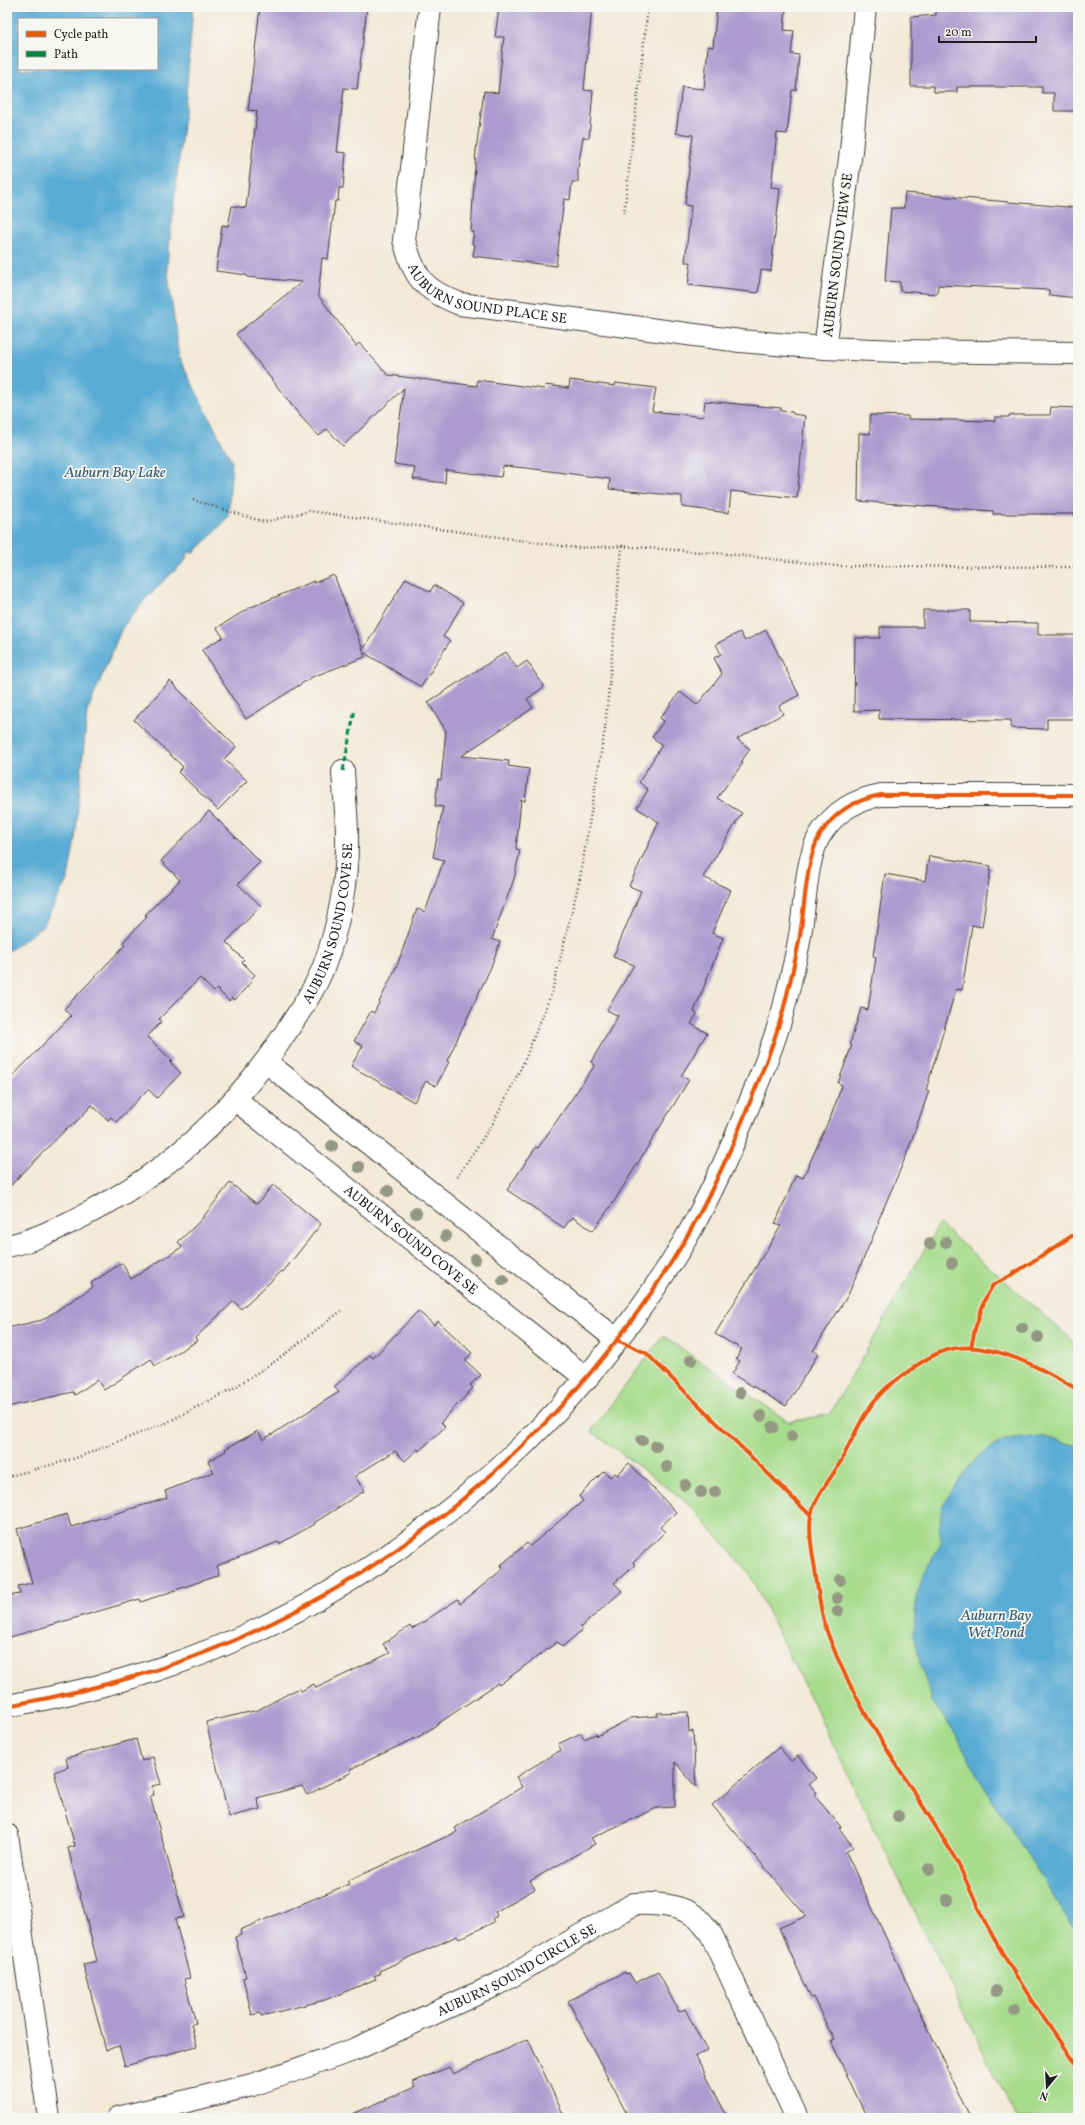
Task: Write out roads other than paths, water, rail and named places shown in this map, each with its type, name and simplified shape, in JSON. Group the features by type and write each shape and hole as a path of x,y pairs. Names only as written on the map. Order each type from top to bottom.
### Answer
{"street":[{"name":"AUBURN SOUND PLACE SE","path":"430,7 404,240 412,267 422,282 438,296 460,304 740,341 825,348"},
{"name":"AUBURN SOUND VIEW SE","path":"865,7 851,151 825,348 898,351 1078,352"},
{"name":"AUBURN SOUND COVE SE","path":"7,1246 57,1229 100,1208 148,1179 196,1140 236,1100 266,1062 304,1005 324,966 336,924 344,885 347,835 343,771"},
{"path":"7,1706 91,1688 160,1668 222,1645 308,1605 363,1572 423,1531 483,1483 525,1445 586,1379 649,1298 684,1242 729,1155 764,1068 783,1011 799,941 814,849 821,834 846,806 863,799 881,795 1078,795"},
{"path":"266,1062 617,1340"},
{"name":"AUBURN SOUND COVE SE","path":"236,1100 586,1379"},
{"path":"7,1835 49,2118"},
{"name":"AUBURN SOUND CIRCLE SE","path":"118,2118 252,2085 356,2049 498,1984 634,1904 652,1903 676,1907 696,1916 710,1932 797,2118"}],"water":[{"name":"Auburn Bay Lake","path":"7,7 193,7 186,97 167,265 179,358 232,462 228,518 194,552 188,553 185,561 147,597 122,628 87,712 75,840 68,878 43,926 7,952"},
{"name":"Auburn Bay Wet Pond","path":"1040,1436 1078,1446 1078,1934 988,1793 954,1732 932,1701 920,1662 914,1634 916,1598 924,1573 941,1544 940,1525 942,1506 964,1473 980,1455 1004,1440"}]}
